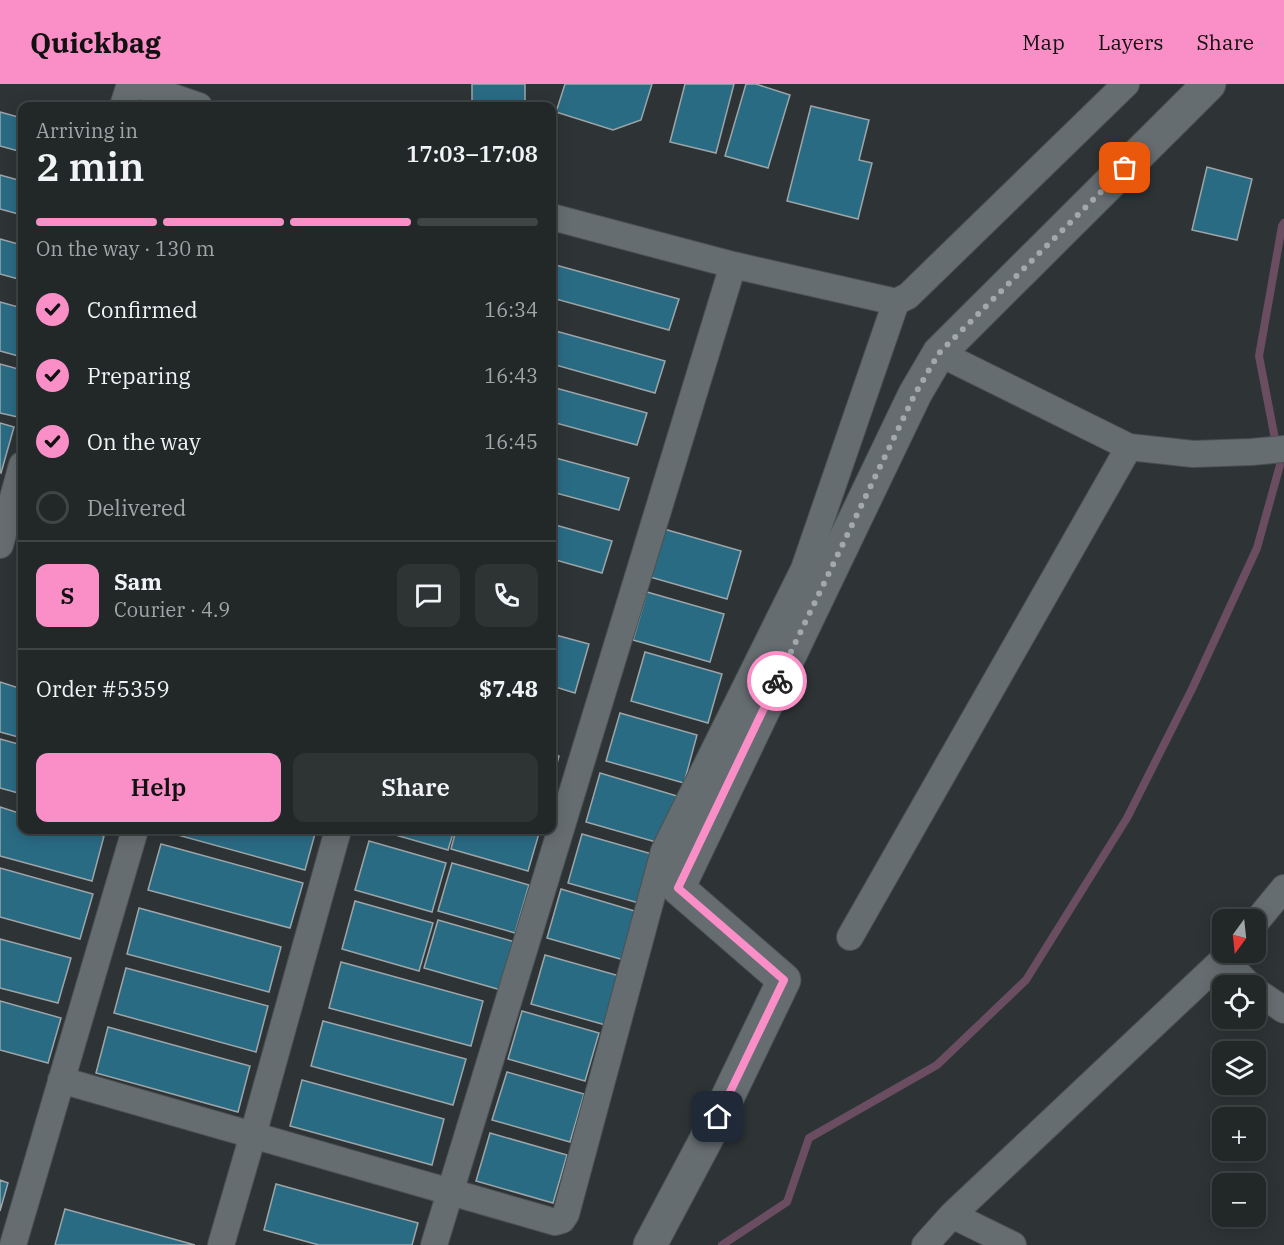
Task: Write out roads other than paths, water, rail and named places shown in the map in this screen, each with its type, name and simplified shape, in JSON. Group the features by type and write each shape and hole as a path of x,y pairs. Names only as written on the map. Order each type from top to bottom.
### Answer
{"street":[{"path":"124,102 130,84"},
{"path":"135,84 187,102"},
{"path":"556,218 733,265 896,302 908,296 1126,84"},
{"path":"650,1245 718,1117 784,980 678,888 915,394 939,353 1209,84"},
{"path":"434,1245 733,265"},
{"path":"61,1080 555,1222 562,1220 566,1214 664,851 804,568 896,302"},
{"path":"939,353 1129,447 1193,454 1284,449"},
{"path":"850,937 1129,447"},
{"path":"0,545 18,480"},
{"path":"13,1245 134,834"},
{"path":"220,1245 254,1136 337,834"},
{"path":"1266,910 1284,888"},
{"path":"925,1245 952,1215 1221,963"},
{"path":"1266,998 1284,1010"},
{"path":"952,1215 1013,1245"}],"waterway":[{"path":"722,1245 787,1202 809,1138 937,1065 1026,980 1127,818 1192,689 1257,548 1280,465 1259,356 1284,223"}]}
